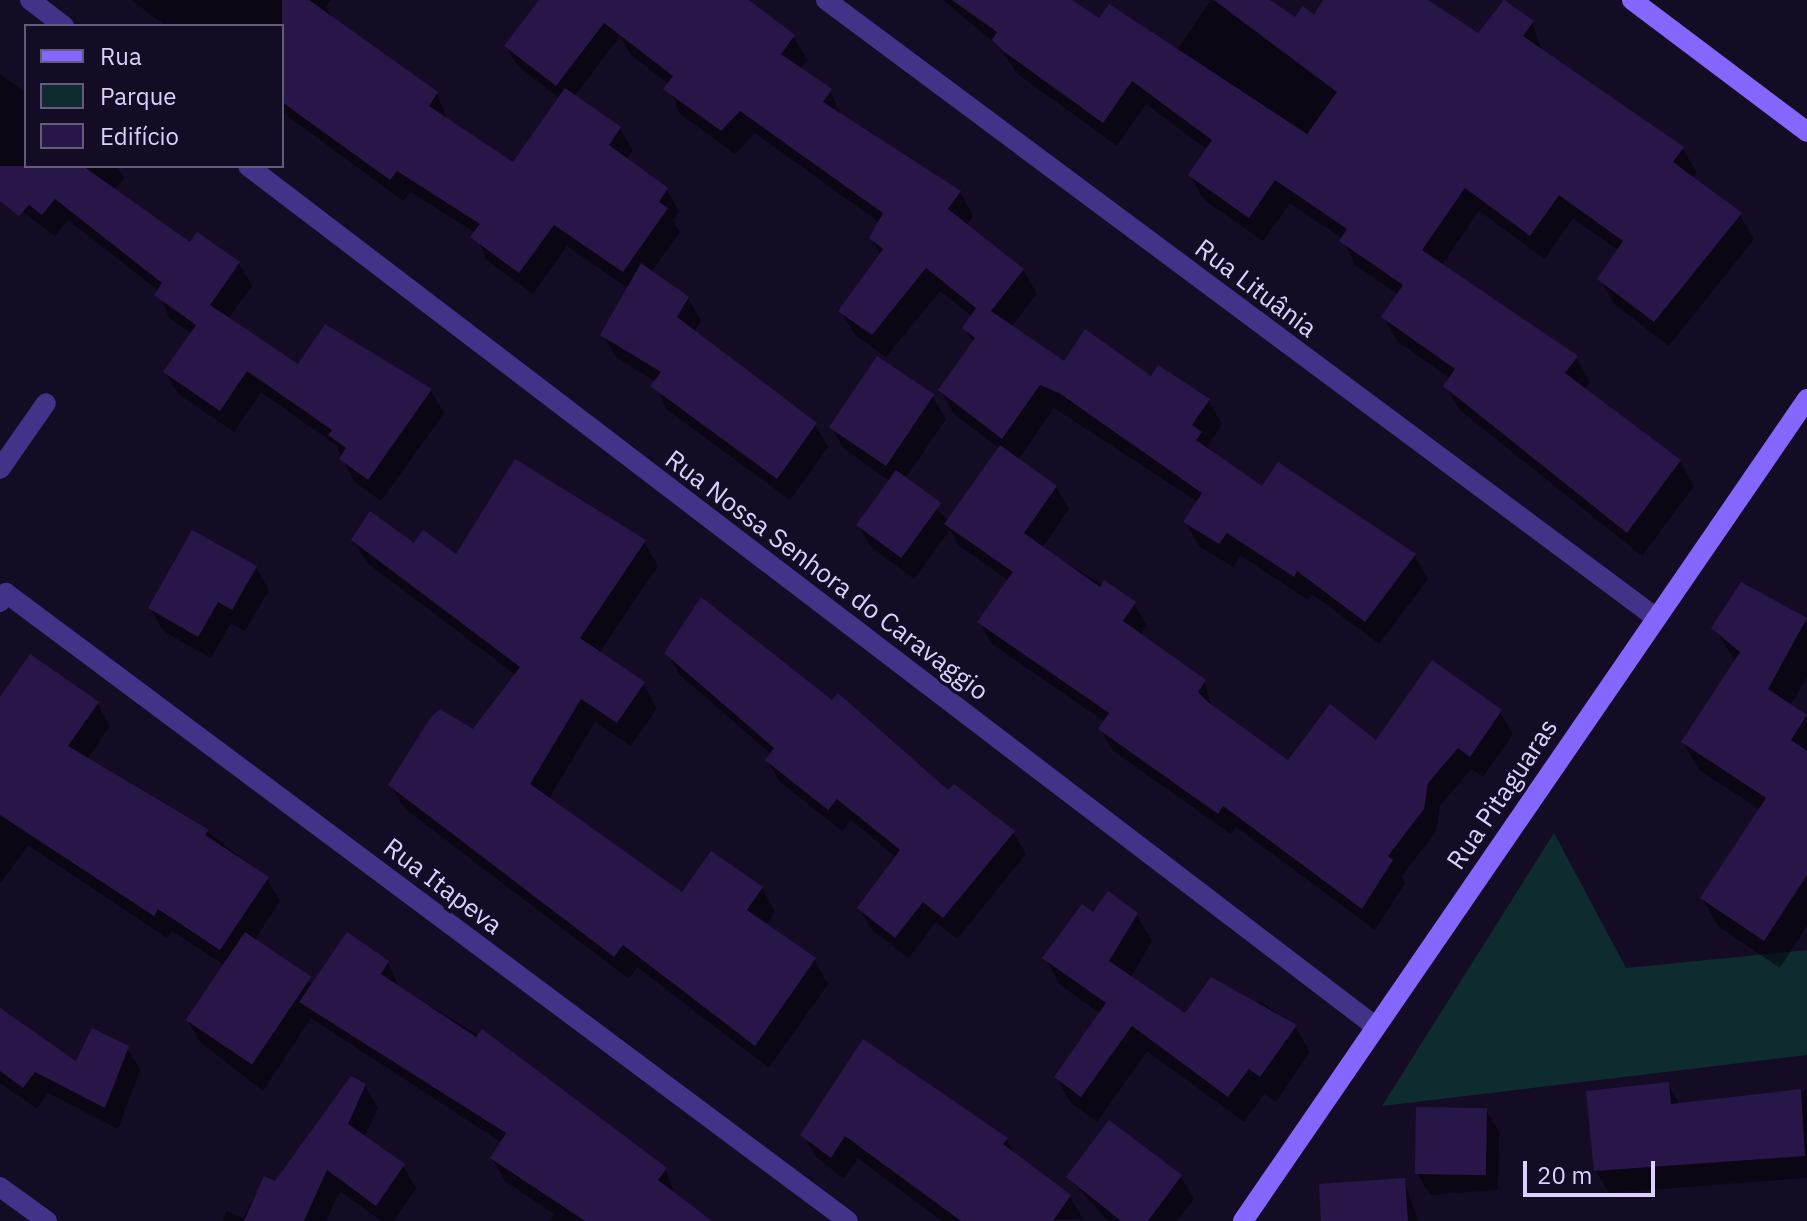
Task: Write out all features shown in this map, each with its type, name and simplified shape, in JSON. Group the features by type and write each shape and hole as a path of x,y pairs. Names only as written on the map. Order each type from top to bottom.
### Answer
{"street":[{"path":"30,0 61,24"},
{"name":"Rua Lituânia","path":"826,0 1655,617"},
{"path":"1632,0 1807,132"},
{"name":"Rua Nossa Senhora do Caravaggio","path":"251,168 1375,1026"},
{"name":"Rua Pitaguaras","path":"1243,1221 1807,399"},
{"path":"0,469 46,403"},
{"name":"Rua Itapeva","path":"2,597 848,1221"},
{"path":"0,1187 47,1221"}],"green space":[{"path":"1554,833 1626,968 1807,950 1807,1055 1382,1106"}],"building":[{"path":"282,0 309,0 438,92 429,106 513,162 565,88 621,127 609,145 668,188 659,202 668,208 623,272 554,225 519,273 470,237 480,224 397,171 390,180 284,103"},
{"path":"539,0 749,0 795,35 781,54 832,89 823,102 961,191 948,209 1024,269 991,311 1064,361 1085,329 1151,376 1158,365 1210,399 1192,425 1202,432 1196,440 1262,486 1278,462 1416,554 1365,622 1297,571 1294,577 1227,533 1219,544 1183,522 1202,493 1059,393 1040,385 1002,439 938,390 975,338 962,328 976,308 926,268 872,335 838,311 883,249 869,238 883,213 740,111 721,131 663,89 673,76 604,23 556,86 504,46"},
{"path":"952,0 1072,0 1099,18 1109,4 1307,134 1337,92 1214,0 1270,0 1295,17 1303,6 1314,15 1323,0 1428,0 1478,33 1504,0 1534,21 1523,36 1684,147 1673,162 1742,213 1654,322 1597,279 1623,241 1559,195 1530,236 1465,188 1422,250 1578,356 1565,373 1681,460 1627,533 1443,386 1455,369 1381,317 1403,285 1339,241 1347,229 1275,180 1249,218 1188,175 1212,140 1132,81 1103,123 1003,51 992,40 997,32"},
{"path":"0,166 86,168 190,242 197,232 240,262 210,305 298,364 325,324 432,389 368,480 339,459 346,448 328,435 332,430 247,371 220,411 163,372 196,325 154,295 162,283 55,199 42,215 29,205 19,216 0,201"},
{"path":"641,263 689,297 677,317 817,423 777,479 650,386 661,372 600,335"},
{"path":"877,356 934,395 886,466 829,427"},
{"path":"1000,445 1057,486 1024,533 1100,587 1104,580 1136,602 1123,621 1206,680 1198,692 1208,702 1288,760 1330,704 1376,740 1432,660 1502,710 1470,757 1458,748 1428,783 1424,809 1388,856 1393,860 1362,909 1223,806 1218,814 1098,729 1109,713 977,622 1013,572 944,524"},
{"path":"515,459 646,540 580,638 645,682 617,723 581,699 530,784 682,892 711,851 763,887 747,910 816,958 755,1046 623,945 614,957 388,785 431,717 440,709 473,729 520,667 351,540 370,511 414,543 423,530 456,554"},
{"path":"896,470 941,503 901,558 856,525"},
{"path":"192,530 257,566 232,610 218,602 198,637 148,608"},
{"path":"1741,582 1807,618 1768,689 1807,715 1791,740 1807,751 1807,875 1764,941 1700,898 1766,798 1681,742 1740,652 1711,628"},
{"path":"701,597 832,700 838,693 948,790 954,784 1015,831 943,918 923,902 895,938 857,908 900,850 837,799 828,810 765,760 774,748 664,653"},
{"path":"30,654 99,702 68,746 209,830 205,835 269,877 220,950 158,909 154,916 0,815 0,697"},
{"path":"1108,891 1138,913 1109,961 1185,1013 1211,977 1297,1025 1260,1077 1249,1069 1228,1097 1132,1026 1081,1097 1054,1077 1106,1003 1042,958 1082,904 1093,912"},
{"path":"245,932 311,977 252,1065 186,1020"},
{"path":"347,932 389,961 381,974 476,1037 482,1029 667,1168 658,1180 712,1221 585,1221 490,1158 506,1133 299,1002"},
{"path":"0,1008 76,1061 92,1028 129,1046 105,1108 35,1072 23,1088 0,1071"},
{"path":"863,1039 1008,1138 1003,1144 1071,1195 1053,1221 961,1221 845,1136 831,1158 800,1135"},
{"path":"351,1076 366,1084 348,1124 405,1164 376,1206 327,1170 304,1221 244,1221 264,1176 275,1181"},
{"path":"1669,1082 1671,1104 1801,1089 1805,1156 1594,1171 1586,1091"},
{"path":"1416,1107 1487,1108 1486,1175 1415,1174"},
{"path":"1109,1120 1182,1175 1148,1221 1121,1221 1066,1177"},
{"path":"1405,1178 1408,1221 1321,1221 1319,1184"}]}
